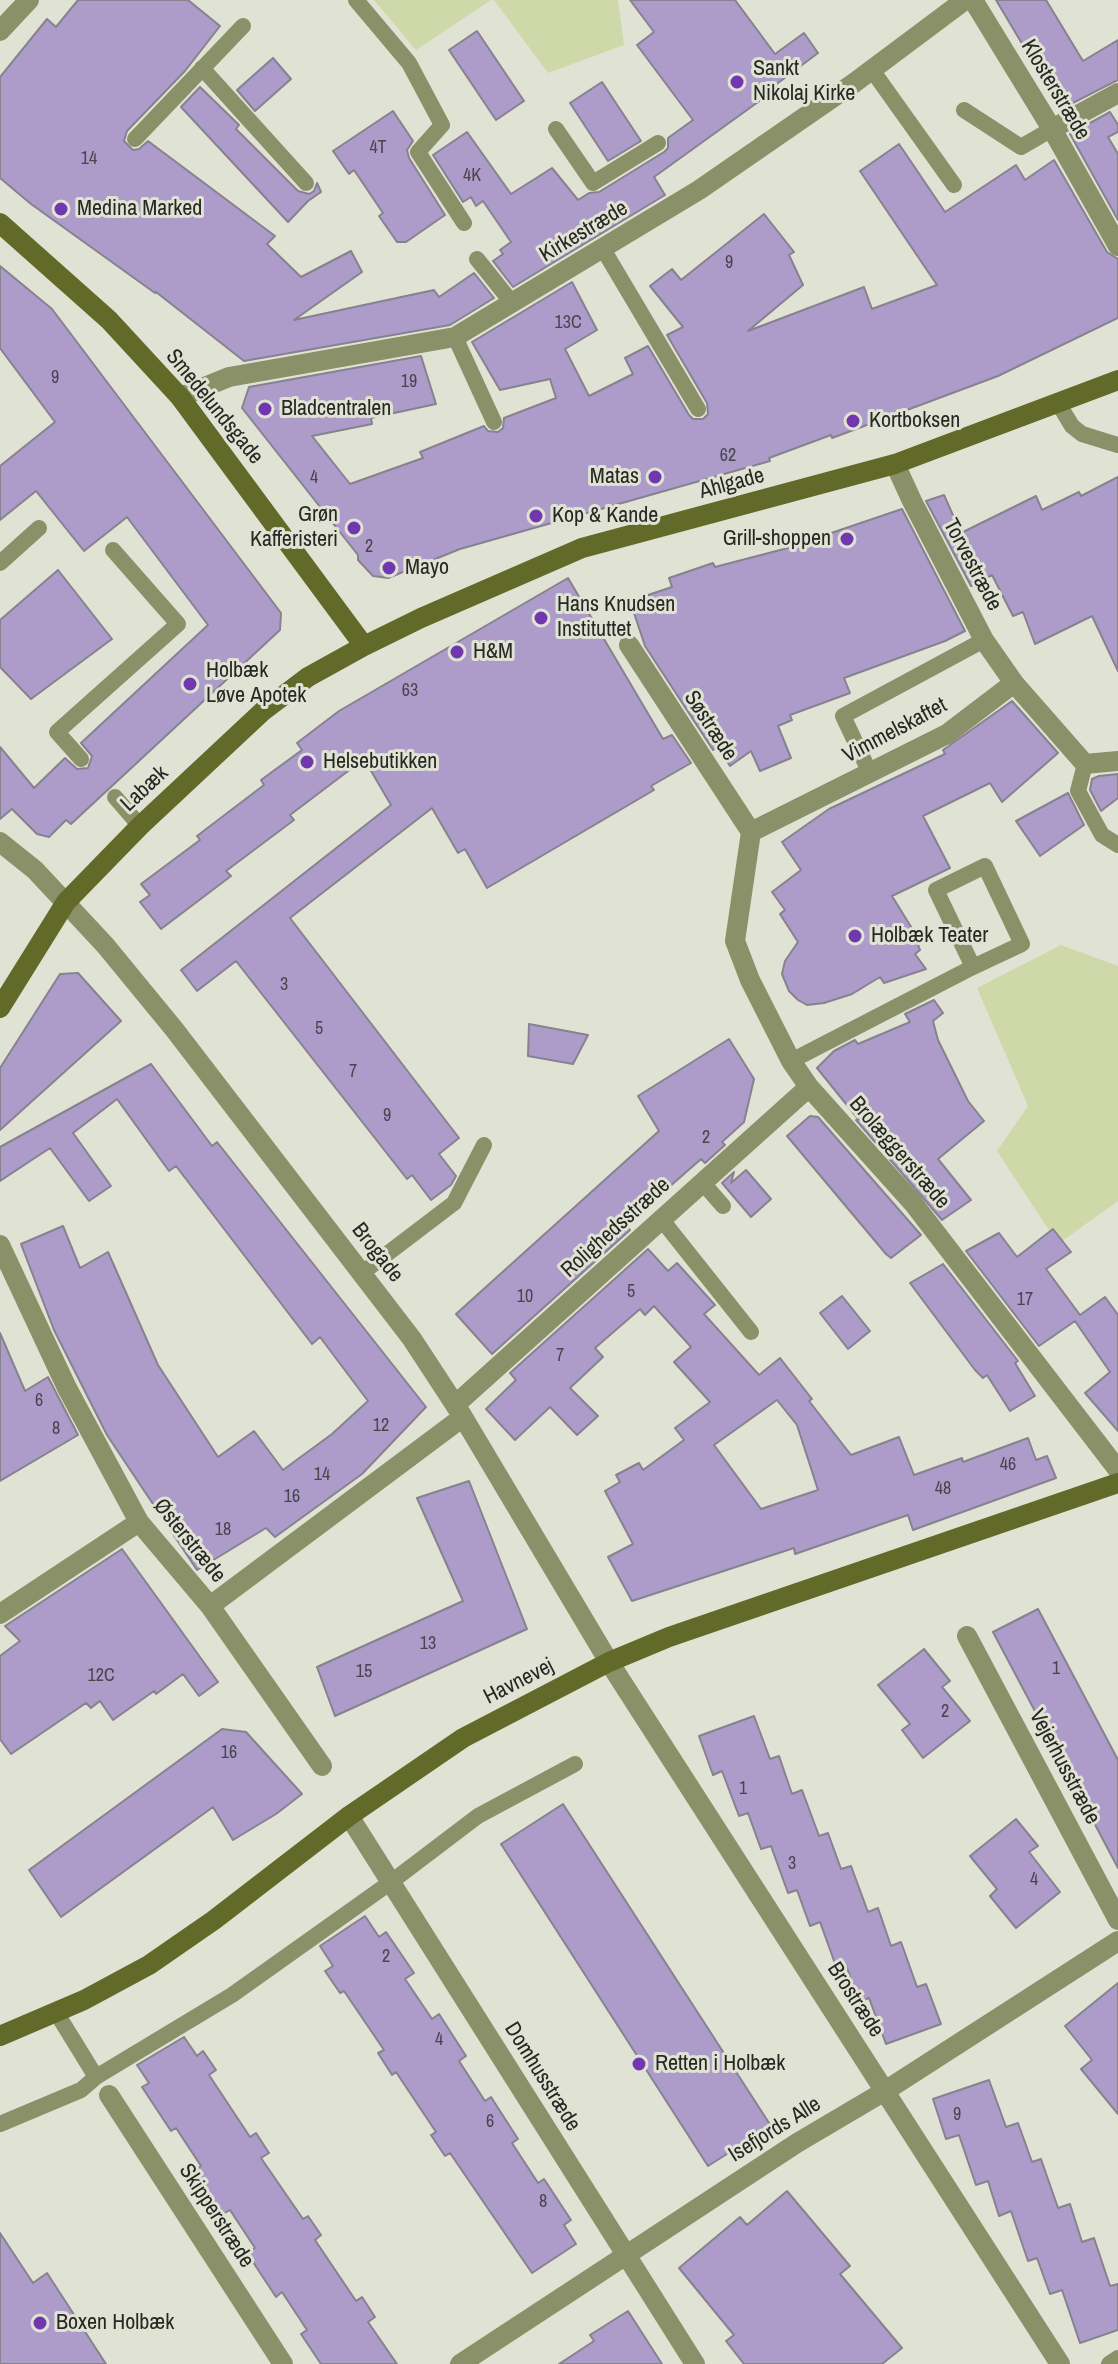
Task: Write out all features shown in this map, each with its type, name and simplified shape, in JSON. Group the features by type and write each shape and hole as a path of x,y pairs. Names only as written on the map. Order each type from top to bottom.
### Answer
{"street":[{"path":"0,31 29,0"},
{"name":"Kirkestræde","path":"180,397 229,377 455,337 699,190 872,70 965,0"},
{"name":"Klosterstræde","path":"973,0 1052,129 1118,246"},
{"path":"1052,129 1118,93"},
{"name":"Smedelundsgade","path":"0,223 109,320 180,397 364,646"},
{"name":"Ahlgade","path":"364,646 582,548 895,464 1118,380"},
{"name":"Torvestræde","path":"895,464 984,640 1014,683"},
{"name":"Søstræde","path":"629,645 751,832"},
{"name":"Labæk","path":"0,1008 66,902 140,826 263,711 308,677 364,646"},
{"path":"1014,683 1085,764 1118,761"},
{"name":"Vimmelskaftet","path":"751,832 947,734 1014,683"},
{"name":"Brolæggerstræde","path":"751,832 735,941 750,980 791,1061 809,1087 913,1203 1118,1470"},
{"name":"Brogade","path":"0,842 35,870 105,945 174,1029 412,1339 459,1411 609,1662"},
{"name":"Rolighedsstræde","path":"210,1606 459,1411 809,1087"},
{"name":"Østerstræde","path":"0,1245 67,1388 139,1522 210,1606 322,1766"},
{"name":"Havnevej","path":"0,2036 56,2012 149,1965 214,1920 349,1816 463,1738 609,1662 669,1637 1118,1483"},
{"path":"0,1614 139,1522"},
{"name":"Vejerhusstræde","path":"967,1636 1118,1920"},
{"name":"Brostræde","path":"609,1662 1060,2364"},
{"name":"Domhusstræde","path":"349,1816 695,2364"},
{"name":"Isefjords Alle","path":"460,2364 797,2143 885,2091 1118,1941"},
{"name":"Skipperstræde","path":"109,2095 283,2364"}],"lane":[{"path":"356,0 409,63 442,125 418,152 464,223"},
{"path":"135,139 243,26"},
{"path":"202,68 306,183"},
{"path":"872,70 954,185"},
{"path":"964,110 1021,147 1052,129"},
{"path":"556,129 593,183 658,143"},
{"path":"603,249 698,409"},
{"path":"477,259 513,304"},
{"path":"455,337 494,422"},
{"path":"1058,403 1072,426 1082,434 1118,445"},
{"path":"0,563 39,528"},
{"path":"81,759 57,732 178,624 113,550"},
{"path":"870,773 843,716 984,640"},
{"path":"1085,764 1078,791 1102,835 1118,845"},
{"path":"115,797 140,826"},
{"path":"791,1061 1022,944 985,866 936,890 973,967"},
{"path":"362,1273 454,1203 484,1145"},
{"path":"703,1183 723,1206"},
{"path":"662,1220 751,1332"},
{"path":"0,2124 81,2090 96,2077 232,1995 478,1816 575,1764"},
{"path":"56,2012 96,2077"},
{"path":"1109,2364 1118,2358"}],"green space":[{"path":"374,0 491,0 416,50"},
{"path":"494,0 618,0 624,45 548,73"},
{"path":"1061,945 1118,966 1118,1201 1058,1244 997,1151 1028,1106 977,988"}],"building":[{"path":"78,0 188,0 220,26 185,71 127,131 124,141 133,150 148,141 275,236 267,244 301,277 351,251 362,272 294,320 434,290 439,297 474,273 494,298 450,325 244,361 0,178 0,77 47,19 56,27"},
{"path":"630,0 735,0 775,54 804,33 818,53 770,89 772,92 654,177 665,195 513,287 493,261 503,254 500,250 511,242 483,201 476,206 471,197 463,202 433,155 467,132 511,194 552,168 578,200 589,193 599,192 664,152 668,148 668,138 693,120 637,45 654,32"},
{"path":"996,0 1046,0 1083,61 1118,40 1118,80 1061,109"},
{"path":"477,31 524,101 496,120 449,50"},
{"path":"273,58 291,79 255,111 237,90"},
{"path":"602,82 641,141 608,161 570,103"},
{"path":"200,87 239,125 236,129 298,191 309,194 317,183 321,192 288,222 181,107"},
{"path":"393,111 413,141 407,150 409,158 445,215 406,242 397,242 379,216 383,213 354,170 349,174 333,151"},
{"path":"1110,112 1118,125 1118,132 1108,137 1118,154 1118,220 1070,134"},
{"path":"899,144 945,212 1016,165 1025,180 1054,160 1107,252 1118,259 1118,318 998,376 832,438 831,435 769,458 770,461 460,549 388,578 373,576 358,560 358,555 242,408 249,387 421,356 436,404 371,418 372,424 312,436 350,484 423,458 420,452 484,426 488,431 498,432 503,428 504,418 556,398 550,379 500,390 472,342 572,282 597,330 565,349 589,396 633,374 625,358 648,346 689,415 693,419 703,419 708,414 707,403 667,335 683,327 650,286 672,269 681,280 764,214 794,252 789,255 803,285 748,331 864,287 872,309 937,285 860,171"},
{"path":"0,266 52,309 281,613 280,630 71,824 66,820 49,837 37,834 12,809 0,819 0,747 34,788 65,758 77,769 88,768 92,756 81,743 208,625 127,517 84,551 36,491 0,520 0,466 55,422 0,348"},
{"path":"1118,477 1118,671 1092,616 1035,644 1023,612 1013,616 992,575 971,586 926,501 944,495 961,533 1036,496 1042,510 1079,492 1081,496"},
{"path":"902,509 965,631 844,678 850,693 790,715 792,720 778,726 791,758 760,771 751,751 730,766 718,747 713,750 645,646 630,601 672,587 669,578 713,563 715,567 784,549"},
{"path":"58,570 112,639 31,699 0,667 0,620"},
{"path":"568,578 663,739 672,735 691,763 651,786 654,790 487,888 465,849 458,853 432,808 290,918 459,1138 439,1154 456,1176 451,1185 431,1200 412,1175 407,1179 236,961 197,991 181,970 391,805 364,759 290,815 294,820 226,871 231,876 161,929 140,902 150,895 141,884 200,840 197,836 264,785 261,780 302,750 297,743 339,711"},
{"path":"1012,701 1058,753 1002,802 990,783 923,816 950,868 892,896 913,930 920,950 915,954 926,969 884,983 880,977 852,994 824,1003 807,1005 798,1000 789,991 782,974 785,961 798,942 780,914 785,910 772,892 801,870 782,842 829,809 945,754 943,750"},
{"path":"1118,774 1118,798 1101,811 1090,790 1092,779"},
{"path":"1068,793 1084,825 1040,856 1016,821"},
{"path":"78,973 121,1021 0,1130 0,1068 60,974"},
{"path":"934,1000 943,1013 933,1021 938,1040 968,1101 984,1121 938,1159 971,1200 942,1220 856,1120 859,1120 817,1068 834,1051 855,1040 858,1044 910,1022 905,1014"},
{"path":"529,1024 588,1035 573,1064 528,1056"},
{"path":"729,1039 754,1079 744,1122 705,1163 701,1159 626,1225 630,1230 492,1354 456,1314 659,1131 638,1096"},
{"path":"151,1064 212,1146 217,1142 426,1407 362,1474 275,1537 266,1528 197,1570 107,1435 54,1330 21,1244 63,1226 80,1268 108,1252 158,1365 218,1457 254,1431 283,1470 332,1434 368,1401 320,1337 312,1344 176,1166 169,1171 117,1099 73,1133 111,1186 89,1201 50,1148 0,1181 0,1147"},
{"path":"810,1116 818,1117 921,1235 891,1258 787,1136"},
{"path":"746,1170 771,1199 751,1217 722,1183 734,1172 731,1183"},
{"path":"1053,1229 1071,1252 1046,1269 1080,1315 1105,1297 1118,1315 1118,1431 1085,1393 1110,1372 1075,1321 1039,1346 966,1251 999,1233 1017,1257"},
{"path":"648,1249 668,1271 677,1263 715,1305 704,1314 759,1375 780,1358 851,1455 899,1437 914,1475 962,1458 963,1462 1028,1438 1036,1460 1047,1456 1056,1478 913,1530 908,1515 795,1554 794,1548 632,1601 608,1557 633,1544 605,1491 620,1482 616,1475 639,1463 643,1470 684,1440 675,1428 710,1402 674,1362 691,1347 654,1306 645,1315 640,1309 595,1348 603,1357 570,1388 598,1416 577,1435 550,1407 515,1440 486,1409 516,1380 510,1373","holes":["777,1400 797,1425 818,1490 761,1509 714,1445"]},
{"path":"943,1264 1018,1361 1015,1363 1035,1396 1010,1411 987,1375 983,1378 975,1370 910,1283"},
{"path":"842,1296 870,1331 848,1349 820,1313"},
{"path":"0,1333 25,1391 48,1377 78,1435 0,1481"},
{"path":"469,1481 527,1629 335,1716 317,1667 463,1601 417,1498"},
{"path":"122,1549 218,1682 199,1696 183,1674 113,1720 100,1701 91,1708 86,1703 11,1754 0,1739 0,1656 20,1641 5,1626"},
{"path":"1038,1609 1118,1760 1118,1868 993,1632"},
{"path":"924,1649 950,1681 942,1687 970,1721 923,1758 902,1730 910,1724 878,1685"},
{"path":"754,1716 770,1759 779,1756 792,1794 802,1790 819,1836 828,1833 841,1869 851,1866 868,1912 878,1908 891,1946 901,1942 917,1987 926,1984 941,2024 886,2044 869,1998 859,2002 846,1965 837,1969 820,1922 810,1926 797,1890 788,1893 771,1846 761,1849 748,1813 739,1816 722,1771 713,1775 699,1736"},
{"path":"222,1729 246,1732 302,1794 233,1840 213,1807 61,1917 29,1870"},
{"path":"563,1804 771,2126 708,2166 501,1844"},
{"path":"1016,1819 1038,1846 1029,1852 1060,1892 1016,1928 990,1896 997,1889 970,1856"},
{"path":"365,1916 379,1937 386,1932 414,1973 405,1979 432,2019 439,2014 466,2056 459,2061 485,2101 491,2097 518,2139 512,2143 538,2183 544,2179 571,2220 564,2225 576,2244 532,2273 450,2153 445,2156 431,2135 436,2132 396,2072 392,2075 378,2053 384,2050 344,1991 340,1993 325,1971 333,1966 320,1946"},
{"path":"1118,1983 1118,2114 1081,2069 1092,2060 1065,2026"},
{"path":"184,2037 197,2056 203,2051 216,2070 209,2075 250,2137 256,2133 269,2153 261,2158 303,2219 308,2216 321,2235 315,2240 356,2301 362,2297 375,2317 368,2322 397,2364 321,2364 301,2334 307,2330 282,2292 276,2297 247,2253 255,2248 230,2210 223,2214 194,2171 201,2166 176,2128 171,2131 142,2087 149,2083 137,2065"},
{"path":"989,2080 1006,2127 1018,2123 1032,2162 1041,2159 1058,2208 1070,2204 1082,2242 1094,2238 1110,2286 1118,2284 1118,2330 1080,2343 1062,2290 1050,2294 1037,2258 1028,2261 1011,2211 999,2216 988,2181 976,2185 959,2135 946,2139 933,2099"},
{"path":"787,2191 850,2266 840,2274 902,2348 882,2364 744,2364 726,2341 734,2335 679,2268 740,2217 747,2225"},
{"name":"Boxen Holbæk","path":"0,2233 33,2283 47,2273 106,2364 0,2364"},
{"path":"628,2311 662,2364 559,2364 594,2341 590,2335"}],"place":[{"name":"Sankt Nikolaj Kirke","path":"737,82"},
{"name":"Medina Marked","path":"61,209"},
{"name":"Bladcentralen","path":"265,409"},
{"name":"Kortboksen","path":"853,421"},
{"name":"Matas","path":"655,477"},
{"name":"Kop & Kande","path":"536,516"},
{"name":"Grøn Kafferisteri","path":"354,528"},
{"name":"Grill-shoppen","path":"847,539"},
{"name":"Mayo","path":"389,568"},
{"name":"Hans Knudsen Instituttet","path":"541,618"},
{"name":"H&M","path":"457,652"},
{"name":"Holbæk Løve Apotek","path":"190,684"},
{"name":"Helsebutikken","path":"307,762"},
{"name":"Holbæk Teater","path":"855,936"},
{"name":"Retten i Holbæk","path":"639,2064"},
{"name":"Boxen Holbæk","path":"40,2323"}]}
